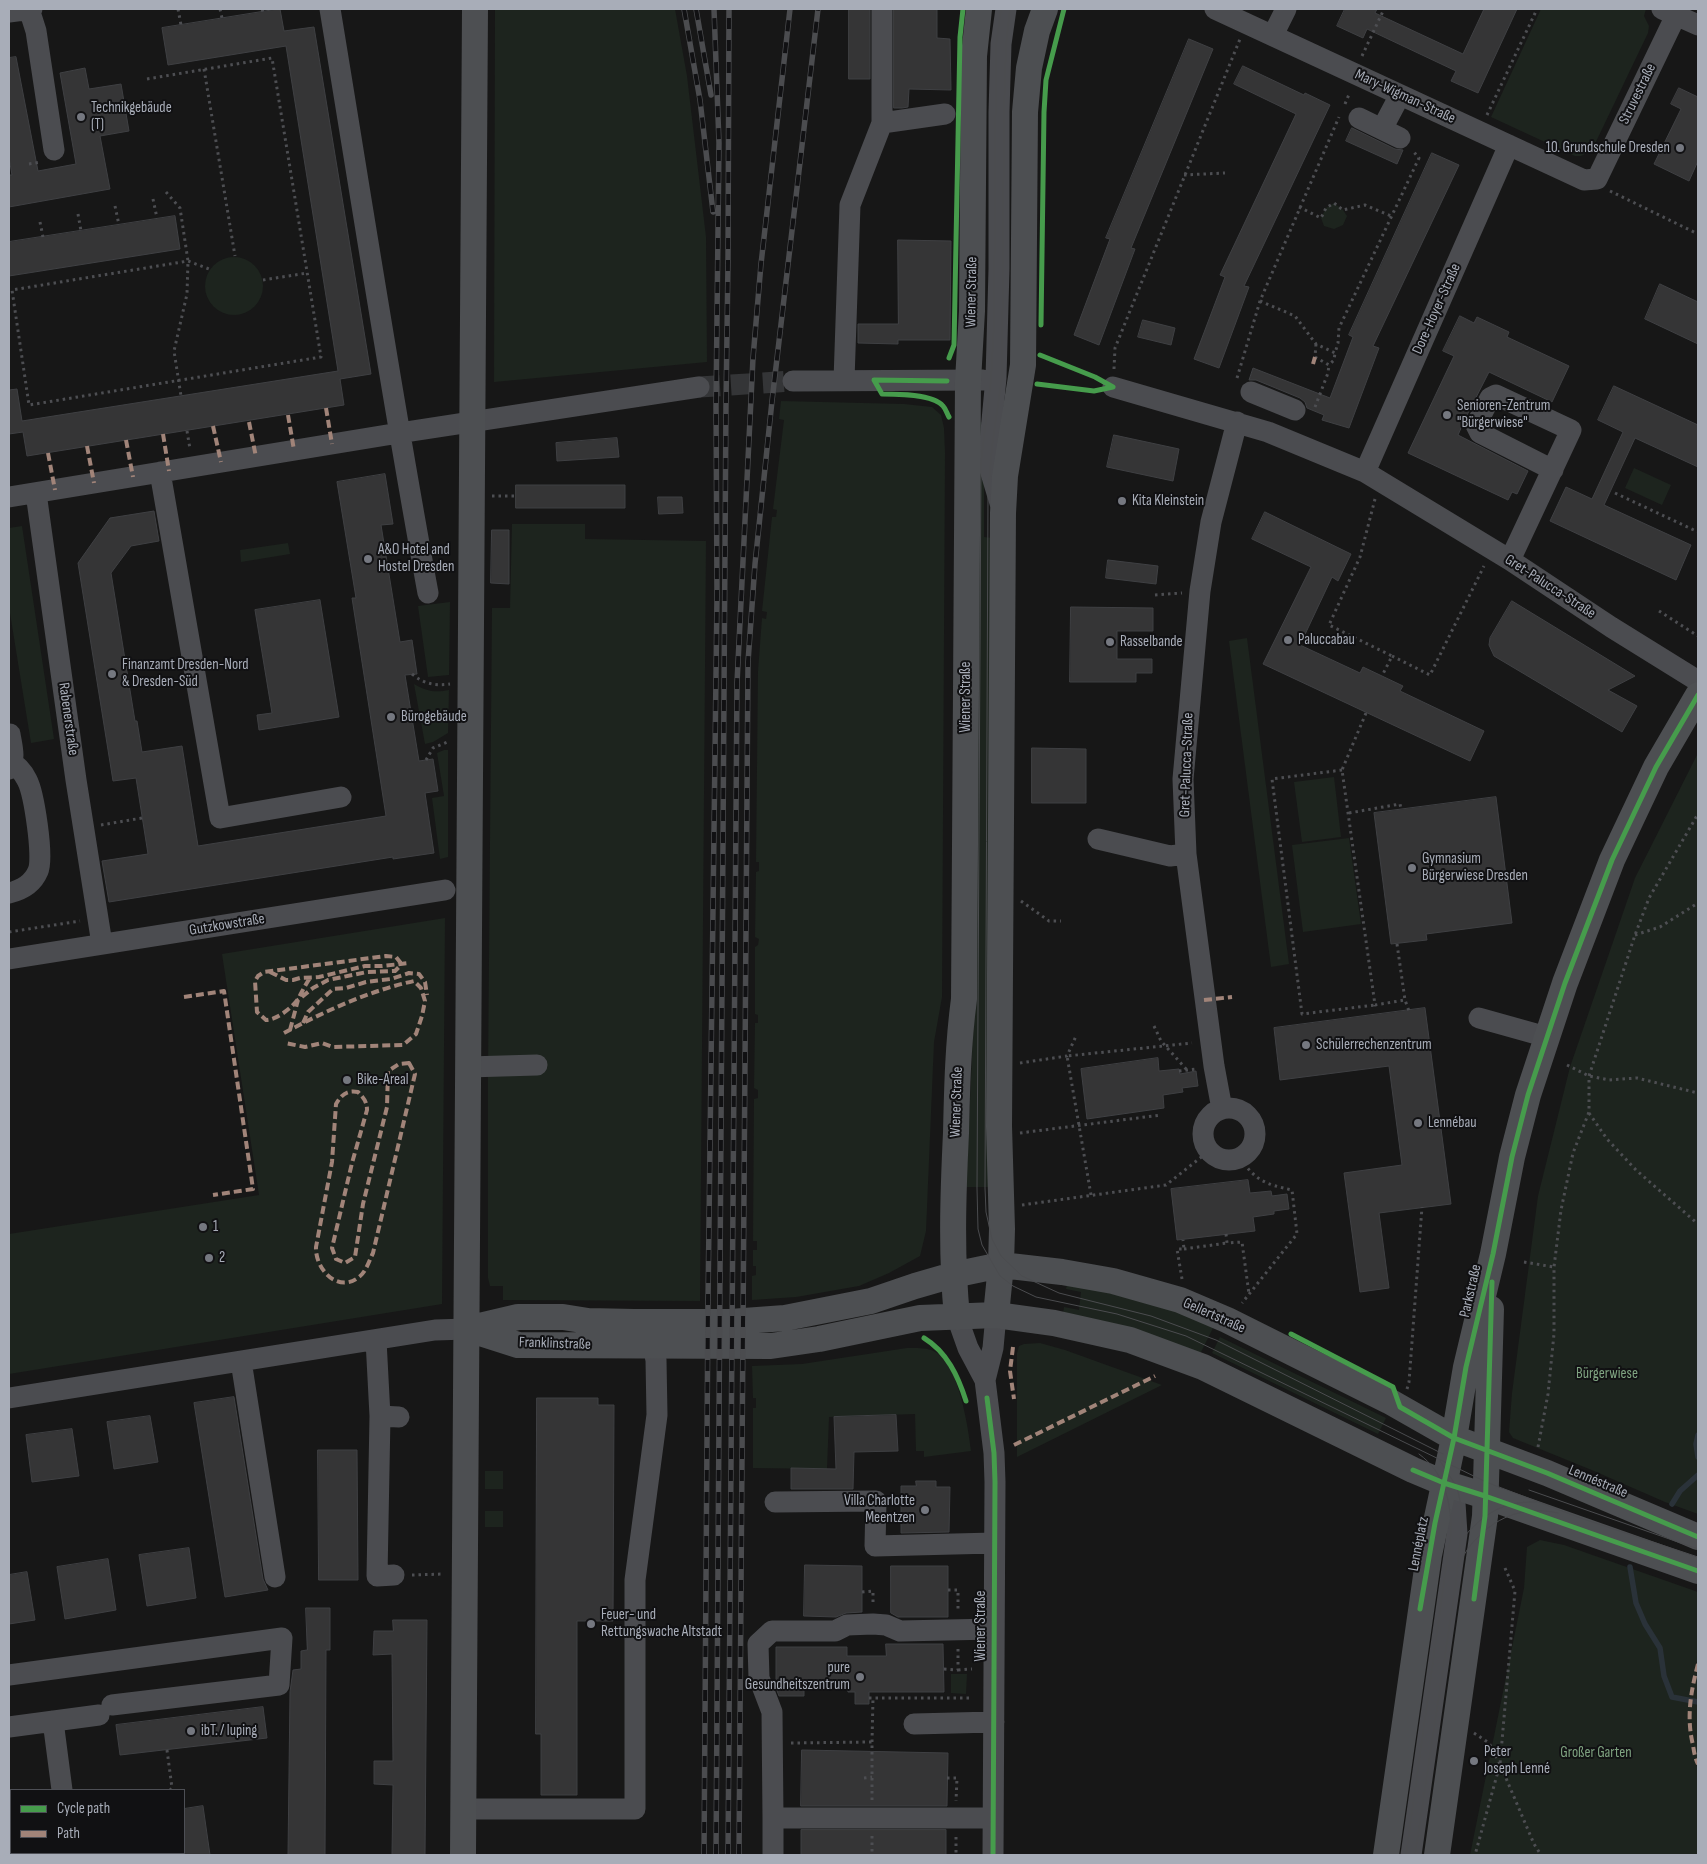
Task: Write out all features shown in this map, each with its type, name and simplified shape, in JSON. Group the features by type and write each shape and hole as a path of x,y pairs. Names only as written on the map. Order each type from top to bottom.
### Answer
{"main road":[{"path":"463,1855 475,9"},
{"name":"Wiener Straße","path":"979,9 974,56 972,311 996,376 1005,476 1003,513 999,1116 1001,1266 996,1315"},
{"name":"Wiener Straße","path":"957,1317 953,1275 952,1217 959,1038 964,999 996,376 1026,103 1028,68 1037,31 1045,9"},
{"path":"1493,1254 1512,1157 1528,1095 1547,1037 1612,860 1656,767 1698,695"},
{"name":"Parkstraße","path":"1454,1438 1466,1367 1493,1254"},
{"name":"Parkstraße","path":"1487,1450 1493,1254"},
{"name":"Gellertstraße","path":"953,1275 1001,1266 1062,1272 1114,1281 1180,1300 1227,1320 1389,1401 1454,1438"},
{"name":"Franklinstraße","path":"466,1329 518,1317 634,1322 730,1322 785,1318 871,1301 953,1275"},
{"path":"957,1317 996,1315 1054,1323 1130,1340 1203,1367 1413,1470 1447,1479 1485,1496 1698,1570"},
{"name":"Franklinstraße","path":"466,1329 518,1345 771,1346 819,1339 920,1318 957,1317"},
{"path":"1437,1855 1483,1531 1487,1450 1454,1438"},
{"name":"Lennéplatz","path":"1386,1855 1423,1592 1454,1438"},
{"name":"Lennéstraße","path":"1487,1450 1698,1537"}],"street":[{"path":"9,12 31,9 54,150"},
{"path":"330,9 388,356 399,433 428,592"},
{"path":"844,380 850,205 882,123 882,9"},
{"path":"793,380 996,376 999,260 999,112 1001,44 1006,9"},
{"name":"Mary-Wigman-Straße","path":"1215,9 1584,180 1597,179"},
{"path":"1273,35 1286,9"},
{"path":"1672,11 1698,25"},
{"name":"Struvestraße","path":"1597,179 1672,11"},
{"path":"1348,112 1391,134 1400,95"},
{"path":"882,123 945,114"},
{"name":"Dore-Hoyer-Straße","path":"1365,472 1509,145"},
{"path":"9,497 399,433 698,387"},
{"name":"Gret-Palucca-Straße","path":"1113,387 1268,432 1365,472 1510,560 1698,682"},
{"path":"1243,389 1287,407 1268,432"},
{"name":"Gret-Palucca-Straße","path":"1222,1109 1210,1040 1186,854 1183,778 1200,591 1212,522 1237,422"},
{"path":"1510,560 1553,470"},
{"path":"160,472 220,818 341,797"},
{"name":"Rabenerstraße","path":"36,493 83,828 102,944"},
{"path":"9,731 14,756 10,766 23,791 33,858 31,868 25,877 9,885"},
{"path":"9,893 23,888 30,882 38,871 41,858 29,784 23,773 10,766"},
{"path":"1098,839 1170,856 1186,854"},
{"name":"Gutzkowstraße","path":"9,958 445,890"},
{"path":"1479,1018 1547,1037"},
{"path":"468,1067 537,1065"},
{"path":"1222,1109 1239,1110 1252,1121 1255,1129 1255,1138 1252,1146 1248,1153 1240,1158 1224,1160 1209,1151 1205,1144 1204,1126 1214,1113 1222,1109"},
{"name":"Wiener Straße","path":"985,1380 993,1348 996,1315"},
{"name":"Wiener Straße","path":"957,1317 968,1348 985,1380 994,1453 993,1855"},
{"path":"464,1809 635,1809 635,1580 656,1416 656,1360 653,1346 634,1322"},
{"path":"9,1398 435,1330 466,1329"},
{"path":"376,1340 389,1417 391,1568"},
{"path":"241,1361 275,1577"},
{"path":"1410,1855 1457,1534 1455,1503 1447,1479"},
{"path":"1457,1534 1485,1496"},
{"path":"775,1502 876,1501 875,1546 994,1543"},
{"path":"773,1855 772,1712 759,1678 758,1644 772,1631 835,1631 847,1625 886,1625 900,1631 994,1629"},
{"path":"9,1675 282,1638 279,1685 106,1710 53,1721 9,1727"},
{"path":"53,1721 62,1789"},
{"path":"914,1724 994,1722"},
{"path":"773,1818 994,1818"}],"path":[{"path":"178,9 181,25"},
{"path":"220,9 222,18"},
{"path":"1243,389 1260,301 1299,207 1348,112 1356,74 1384,9"},
{"path":"1479,131 1537,9"},
{"path":"1113,387 1115,348 1247,23"},
{"path":"147,79 272,58 321,357 30,405 12,290 188,261 209,269"},
{"path":"204,70 235,256"},
{"path":"1287,407 1312,414 1328,373 1329,365 1334,360 1339,328 1419,158 1391,134"},
{"path":"1184,175 1226,173"},
{"path":"1597,179 1613,193 1698,234"},
{"path":"166,192 180,208 188,261 187,294 174,350 181,396"},
{"path":"153,199 157,218"},
{"path":"1299,207 1321,218 1326,208 1334,204 1343,210 1365,205 1391,216"},
{"path":"115,206 119,224"},
{"path":"78,214 81,230"},
{"path":"40,222 43,237"},
{"path":"263,280 307,273"},
{"path":"1260,301 1295,316 1316,344 1335,353"},
{"path":"1316,344 1316,357 1329,365"},
{"path":"1383,483 1375,497 1360,557 1329,625 1430,675 1492,549"},
{"path":"1614,493 1698,532"},
{"path":"1155,595 1200,591"},
{"path":"1659,611 1698,636"},
{"path":"1382,676 1392,656"},
{"path":"412,674 424,683 451,684"},
{"path":"1366,713 1342,770 1375,1004"},
{"path":"426,760 433,748 451,741"},
{"path":"1342,770 1272,779 1302,1014 1405,1000"},
{"path":"1349,812 1400,804 1401,809"},
{"path":"1536,1453 1548,1394 1552,1351 1554,1268 1561,1210 1573,1153 1589,1112 1589,1076 1649,898 1698,814"},
{"path":"83,828 142,818"},
{"path":"1017,897 1049,921 1061,921"},
{"path":"1635,935 1660,926 1698,903"},
{"path":"9,932 98,918"},
{"path":"1397,944 1405,1000 1409,1011"},
{"path":"1154,1026 1161,1041 1188,1073"},
{"path":"1076,1036 1068,1056 1091,1195"},
{"path":"1016,1063 1210,1040"},
{"path":"1567,1065 1589,1076 1609,1080 1637,1078 1698,1093"},
{"path":"1589,1112 1607,1139 1636,1170 1698,1224"},
{"path":"1017,1133 1161,1115"},
{"path":"1022,1206 1166,1185 1209,1151"},
{"path":"1239,1308 1297,1234 1292,1190 1267,1184 1250,1173 1240,1158"},
{"path":"1407,1389 1422,1207"},
{"path":"1226,1234 1227,1243"},
{"path":"1183,1240 1184,1249"},
{"path":"1182,1284 1177,1250 1242,1242 1249,1294"},
{"path":"1524,1262 1554,1268"},
{"path":"391,1568 465,1574"},
{"path":"1475,1855 1500,1764 1515,1592 1505,1568"},
{"path":"958,1670 972,1669"},
{"path":"872,1748 871,1698 972,1698"},
{"path":"1467,1730 1477,1734 1489,1744 1500,1764 1534,1844 1541,1855"},
{"path":"772,1743 872,1742"},
{"path":"167,1750 171,1789"},
{"path":"864,1778 872,1777"}],"green space":[{"path":"495,9 675,9 687,76 706,237 707,362 494,382"},
{"path":"1541,9 1646,9 1644,16 1649,26 1648,33 1592,150 1581,156 1575,156 1491,117"},
{"path":"1334,203 1347,216 1343,225 1334,229 1324,226 1321,218 1326,208"},
{"path":"228,257 240,257 255,265 263,280 263,292 255,307 240,315 228,315 213,307 205,292 205,280 213,265"},
{"path":"781,401 904,404 932,407 941,415 944,428 945,453 942,997 934,1042 926,1231 920,1256 889,1273 859,1286 796,1297 752,1300 752,1276 756,1275 756,1266 753,1266 753,1250 757,1250 757,1241 753,1241 754,1099 758,1098 758,1090 754,1088 755,1023 758,1023 758,1015 755,1014 755,947 758,945 759,939 755,937 756,872 759,871 759,862 756,862 758,671 762,618 766,619 767,612 762,611 772,517 776,517 777,510 773,509 784,420 779,419"},
{"path":"976,422 988,422 984,462 984,537 993,538 988,1187 966,1187 972,1057"},
{"path":"1634,468 1671,485 1662,505 1625,488"},
{"path":"512,524 585,524 585,539 706,541 700,1301 503,1300 503,1286 490,1286 488,1278 492,608 510,608"},
{"path":"22,526 54,739 31,743 9,607 9,528"},
{"path":"288,543 290,554 241,562 240,550"},
{"path":"450,602 449,675 428,677 418,606"},
{"path":"1247,638 1289,964 1271,967 1229,641"},
{"path":"414,684 431,691 449,690 448,733 433,742 425,744"},
{"path":"448,750 448,857 440,859 432,798 444,796 437,753"},
{"name":"Bürgerwiese","path":"1698,753 1698,1514 1513,1438 1509,1432 1512,1393 1538,1196 1570,1067 1635,878"},
{"path":"1334,777 1341,837 1302,842 1294,782"},
{"path":"1349,838 1361,924 1303,932 1292,845"},
{"path":"445,918 442,1304 9,1374 9,1234 259,1195 222,954"},
{"path":"1068,1280 1127,1293 1215,1324 1199,1356 1063,1314 1064,1307 1079,1310 1081,1292 1066,1289"},
{"path":"1220,1337 1386,1418 1378,1434 1212,1353"},
{"path":"1040,1343 1065,1350 1162,1385 1017,1457 1017,1353 1019,1346"},
{"path":"907,1348 930,1350 945,1360 957,1384 961,1398 968,1427 971,1451 924,1457 924,1451 916,1451 915,1414 829,1417 827,1469 753,1468 753,1408 756,1408 756,1398 753,1398 752,1366 802,1364"},
{"path":"485,1471 503,1471 503,1489 485,1489"},
{"path":"485,1511 503,1511 503,1527 485,1527"},
{"name":"Großer Garten","path":"1540,1540 1564,1545 1698,1592 1698,1855 1470,1855 1524,1588 1527,1547"},
{"path":"951,1674 967,1674 966,1694 951,1693"}],"building":[{"path":"280,9 284,31 314,27 371,374 340,379 344,405 27,456 23,432 9,434 9,390 17,389 22,421 338,371 286,46 168,65 162,28"},
{"path":"849,9 870,9 870,79 849,79"},
{"path":"894,9 937,9 937,38 950,39 951,90 909,89 908,107 902,108 894,108"},
{"path":"1345,9 1377,9 1375,13 1463,54 1484,9 1517,9 1478,93 1451,81 1456,71 1367,29 1363,38 1337,26"},
{"path":"1189,39 1213,49 1131,248 1135,249 1099,345 1074,335 1110,239 1106,238"},
{"name":"Technikgebäude (T)","path":"16,57 38,171 76,164 60,73 85,68 89,89 121,84 129,131 100,136 110,189 9,207 9,175 12,175 9,158 9,58"},
{"path":"1243,66 1304,95 1305,93 1330,105 1244,286 1249,287 1219,368 1194,359 1225,277 1220,275 1296,114 1234,84"},
{"name":"10. Grundschule Dresden","path":"1679,88 1698,97 1698,161 1689,181 1654,164 1681,109 1671,104"},
{"path":"1352,128 1395,149 1403,150 1397,164 1346,141"},
{"path":"1432,153 1459,165 1373,346 1379,348 1349,428 1322,420 1324,415 1307,408 1305,402 1300,398 1256,380 1249,380 1253,368 1330,398 1353,337 1349,335"},
{"path":"175,216 180,249 9,276 9,242"},
{"path":"898,240 951,241 950,340 898,340 898,344 858,343 858,324 898,324"},
{"path":"1660,284 1698,302 1698,344 1645,319"},
{"name":"Senioren-Zentrum \"Bürgerwiese\"","path":"1460,316 1474,323 1477,317 1509,332 1507,337 1569,366 1552,402 1489,372 1465,419 1458,435 1528,471 1517,494 1512,492 1508,500 1408,453 1454,356 1443,351"},
{"path":"1143,320 1175,328 1171,345 1138,337"},
{"path":"1614,386 1698,425 1698,467 1635,438 1604,505 1691,545 1676,580 1550,521 1566,487 1592,499 1623,432 1598,420"},
{"name":"Kita Kleinstein","path":"1114,435 1179,449 1173,481 1107,467"},
{"path":"617,438 619,457 557,461 556,443"},
{"path":"385,474 393,524 381,525 400,642 412,640 417,674 405,675 419,761 433,759 438,791 425,793 434,853 393,859 393,857 109,902 102,861 148,854 136,778 113,781 78,563 110,518 154,511 159,541 131,546 111,573 135,721 137,721 142,752 182,746 198,846 386,816 352,598 356,598 337,482"},
{"path":"516,485 625,485 625,508 516,508"},
{"path":"658,497 682,497 683,513 659,514"},
{"name":"Paluccabau","path":"1265,512 1351,554 1338,581 1332,577 1300,645 1360,673 1363,667 1403,686 1400,691 1484,731 1470,761 1263,664 1311,567 1252,539"},
{"path":"492,530 509,530 509,584 491,583"},
{"path":"1108,560 1158,566 1156,584 1106,578"},
{"path":"320,600 339,717 259,730 257,715 272,713 255,610"},
{"path":"1512,601 1635,676 1608,690 1637,706 1622,732 1494,656 1489,645 1490,638"},
{"name":"Rasselbande","path":"1071,607 1153,608 1153,631 1117,631 1117,659 1152,659 1152,673 1136,673 1136,682 1070,682"},
{"path":"1032,748 1086,749 1086,803 1032,803"},
{"path":"1496,797 1512,923 1426,934 1427,940 1391,944 1374,813"},
{"name":"Lennébau","path":"1425,1008 1451,1204 1379,1213 1389,1288 1360,1292 1344,1173 1402,1165 1389,1066 1280,1080 1274,1028"},
{"path":"1158,1058 1159,1071 1179,1069 1180,1074 1196,1071 1198,1086 1182,1088 1183,1092 1163,1095 1164,1108 1087,1119 1081,1069"},
{"path":"1248,1180 1250,1193 1271,1191 1272,1196 1287,1194 1289,1209 1274,1211 1274,1214 1253,1217 1255,1231 1177,1240 1171,1189"},
{"path":"234,1397 263,1579 268,1590 225,1597 194,1403"},
{"path":"537,1398 598,1398 598,1405 614,1405 613,1621 577,1621 577,1795 541,1795 541,1734 536,1734"},
{"path":"896,1415 898,1451 854,1452 853,1489 791,1489 791,1468 836,1469 834,1417"},
{"path":"150,1416 158,1462 114,1469 107,1422"},
{"path":"72,1429 79,1476 32,1482 26,1435"},
{"path":"318,1450 357,1450 358,1580 319,1580"},
{"name":"Villa Charlotte Meentzen","path":"916,1481 936,1481 936,1487 950,1487 949,1532 901,1533 901,1486 916,1486"},
{"path":"189,1548 196,1598 147,1606 139,1555"},
{"path":"108,1559 116,1610 65,1619 57,1567"},
{"path":"805,1565 862,1566 862,1612 846,1613 836,1617 804,1616"},
{"path":"891,1566 948,1566 948,1617 898,1617 891,1613"},
{"path":"27,1572 35,1620 9,1624 9,1575"},
{"path":"306,1608 330,1608 330,1650 326,1650 325,1855 288,1855 290,1692 293,1670 301,1669 301,1651 307,1650"},
{"path":"393,1620 427,1620 425,1855 392,1855 393,1785 374,1784 374,1761 393,1761 392,1654 373,1655 374,1631 393,1631"},
{"name":"pure Gesundheitszentrum","path":"886,1644 943,1644 944,1692 869,1692 869,1704 855,1704 855,1692 848,1692 847,1685 804,1685 804,1696 779,1696 776,1688 776,1647 847,1647 847,1656 886,1656"},
{"name":"ibT. / luping","path":"263,1707 267,1738 120,1755 116,1725"},
{"path":"802,1750 948,1753 947,1806 801,1806"},
{"path":"203,1806 210,1855 184,1855 185,1809"},
{"path":"801,1830 946,1830 946,1855 801,1855"}],"waterway":[{"path":"1698,1435 1696,1444 1698,1457"},
{"path":"1672,1504 1680,1491 1698,1475"},
{"path":"1630,1567 1636,1603 1645,1624 1660,1648 1664,1676 1672,1697 1698,1702"}],"tunnel":[{"path":"699,387 793,381"}],"tram line":[{"path":"1001,9 996,46 994,324 991,380 981,462 977,1188 978,1229 982,1245 1000,1276 1013,1286 1036,1297 1117,1314 1186,1336 1486,1482 1583,1519 1698,1557"},
{"path":"1010,9 1006,45 1004,112 1002,376 992,447 988,495 985,1188 986,1212 992,1239 1001,1256 1022,1276 1059,1293 1151,1316 1216,1340 1443,1454"},
{"path":"1406,1855 1451,1532 1448,1499 1441,1479 1419,1454"},
{"path":"1415,1855 1456,1582 1462,1522 1457,1487 1440,1461"},
{"path":"1529,1490 1698,1549"},
{"path":"1460,1542 1475,1525 1492,1512 1512,1504 1536,1502"},
{"path":"1461,1561 1477,1538 1504,1518 1514,1514 1535,1511 1558,1513"}],"railway":[{"path":"684,9 700,100 713,212"},
{"path":"696,9 711,95"},
{"path":"704,1855 708,1301 717,596 716,405 719,143 714,9"},
{"path":"716,1855 729,9"},
{"path":"728,1855 737,683 753,358 761,264 790,9"},
{"path":"739,1855 748,662 755,564 772,401 818,9"}],"marked path":[{"path":"1313,364 1315,357"},
{"path":"326,408 332,444"},
{"path":"288,415 294,450"},
{"path":"249,422 256,457"},
{"path":"213,426 221,462"},
{"path":"163,434 169,471"},
{"path":"126,440 133,477"},
{"path":"87,446 94,483"},
{"path":"48,453 55,490"},
{"path":"290,1030 298,1000 313,988 328,980 367,972 395,971 399,967 400,962 396,957 386,956 264,972 255,981 257,1012 266,1020 284,1013 298,999 310,978"},
{"path":"270,972 286,980 293,980 319,977 365,966 409,963"},
{"path":"303,1023 308,1012 333,989 391,979 409,973 419,974 425,982 427,995"},
{"path":"284,1033 348,1002 380,990 414,981 421,988 425,1001 416,1034 403,1045 333,1047 322,1043 305,1047 285,1043"},
{"path":"184,997 224,991 253,1189 213,1195"},
{"path":"1204,1000 1232,997"},
{"path":"409,1063 415,1074 373,1253 359,1277 343,1283 336,1281 329,1277 319,1263 316,1247 332,1162 336,1104 345,1094 358,1092 366,1102 367,1107 332,1248 336,1259 345,1263 355,1257 363,1204 387,1107 388,1071 399,1064 409,1063"},
{"path":"1013,1347 1010,1371 1014,1399"},
{"path":"1014,1445 1155,1376"},
{"path":"1698,1664 1691,1694 1690,1714 1691,1735 1698,1764"}],"cycle path":[{"path":"949,358 954,345 960,37 963,9"},
{"path":"1041,325 1046,80 1064,9"},
{"path":"1040,355 1095,377 1113,387"},
{"path":"947,381 874,380 882,394 931,399 943,406 949,417"},
{"path":"1037,384 1094,391 1113,387"},
{"path":"1420,1609 1466,1367 1493,1254 1512,1157 1528,1095 1565,983 1612,860 1656,767 1698,695"},
{"path":"1474,1599 1485,1516 1492,1282"},
{"path":"1291,1334 1393,1387 1400,1407 1454,1438 1547,1473 1698,1537"},
{"path":"924,1338 939,1350 951,1365 966,1401"},
{"path":"987,1398 994,1453 995,1482 993,1855"},
{"path":"1413,1470 1444,1483 1698,1571"}],"place":[{"name":"Technikgebäude (T)","path":"81,117"},
{"name":"10. Grundschule Dresden","path":"1680,148"},
{"name":"Senioren-Zentrum \"Bürgerwiese\"","path":"1447,415"},
{"name":"Kita Kleinstein","path":"1122,501"},
{"name":"A&O Hotel and Hostel Dresden","path":"368,559"},
{"name":"Paluccabau","path":"1288,640"},
{"name":"Rasselbande","path":"1110,642"},
{"name":"Finanzamt Dresden-Nord & Dresden-Süd","path":"112,674"},
{"name":"Bürogebäude","path":"391,717"},
{"name":"Gymnasium Bürgerwiese Dresden","path":"1412,868"},
{"name":"Schülerrechenzentrum","path":"1306,1045"},
{"name":"Bike-Areal","path":"347,1080"},
{"name":"Lennébau","path":"1418,1123"},
{"name":"1","path":"203,1227"},
{"name":"2","path":"209,1258"},
{"name":"Villa Charlotte Meentzen","path":"925,1510"},
{"name":"Feuer- und Rettungswache Altstadt","path":"591,1624"},
{"name":"pure Gesundheitszentrum","path":"860,1677"},
{"name":"ibT. / luping","path":"191,1731"},
{"name":"Peter Joseph Lenné","path":"1474,1761"}]}
